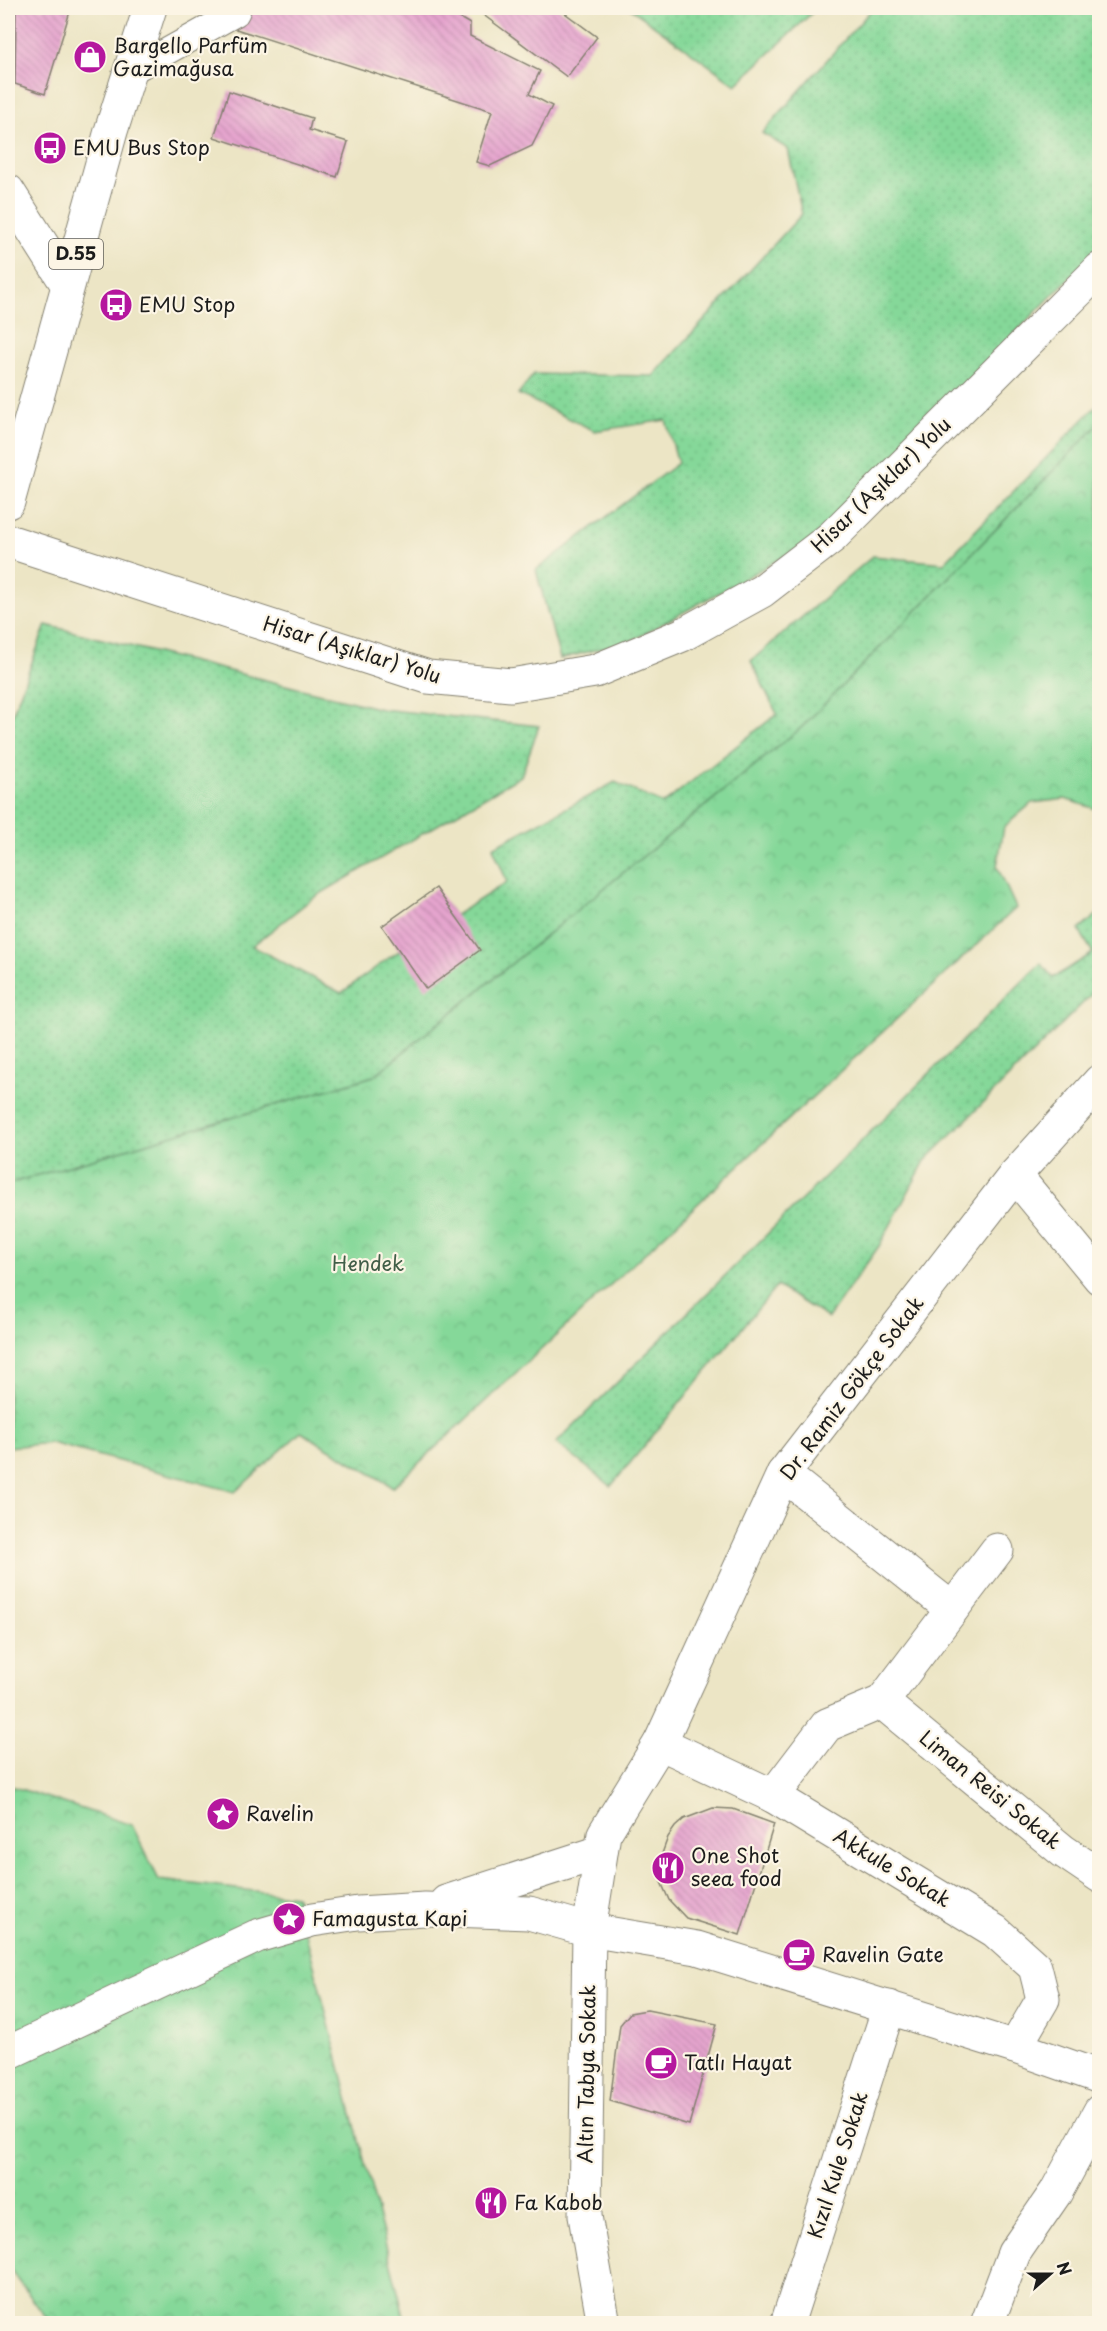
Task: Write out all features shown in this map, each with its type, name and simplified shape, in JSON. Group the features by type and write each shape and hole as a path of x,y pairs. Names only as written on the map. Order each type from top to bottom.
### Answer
{"street":[{"name":"D.55","path":"8,502 128,73 150,8"},
{"path":"8,191 68,284"},
{"name":"Hisar (Aşıklar) Yolu","path":"8,541 428,677 511,685 595,671 682,635 762,591 832,537 1100,269"},
{"name":"Dr. Ramiz Gökçe Sokak","path":"589,1930 604,1834 660,1743 692,1661 783,1474 1016,1174 1100,1081"},
{"path":"1016,1174 1100,1278"},
{"path":"783,1474 952,1609"},
{"path":"773,1796 827,1725 882,1702 997,1550"},
{"name":"Liman Reisi Sokak","path":"882,1702 1063,1851 1100,1876"},
{"name":"Akkule Sokak","path":"660,1743 773,1796 995,1931 1035,1967 1043,1999 1015,2047"},
{"path":"424,1909 601,1852"},
{"path":"8,2053 257,1936 312,1920 358,1913 424,1909 529,1913 589,1930 697,1948 1015,2047 1100,2077"},
{"name":"Altın Tabya Sokak","path":"589,1930 585,2216 604,2324"},
{"name":"Kızıl Kule Sokak","path":"787,2324 889,2007"},
{"path":"987,2324 1014,2253 1056,2192 1100,2111"}],"lane":[{"path":"128,73 236,13 238,8"}],"green space":[{"path":"630,8 817,8 736,85"},
{"path":"873,8 1099,8 1099,248 807,544 633,640 560,659 536,570 678,463 666,420 595,431 518,394 534,374 653,376 802,214 788,149 762,133"},
{"path":"1099,403 1099,424 802,727 374,1076 8,1184 8,726 46,625 381,709 539,726 521,776 313,898 252,946 341,993 390,957 507,882 493,847 615,782 663,804 777,714 751,661 873,556 944,563"},
{"name":"Hendek","path":"1099,424 1099,810 1065,799 1032,803 1004,827 997,866 1016,908 393,1487 301,1432 235,1492 51,1443 8,1447 8,1184 374,1076 802,727"},
{"path":"1099,913 1099,987 925,1161 879,1246 828,1318 777,1286 611,1486 556,1443 1041,963 1053,978 1093,953 1079,930"},
{"path":"8,1785 132,1825 159,1880 296,1896 406,2323 50,2323 8,2266"}],"building":[{"path":"16,8 71,8 45,94 15,84"},
{"path":"243,8 443,8 470,24 470,36 540,71 529,94 552,106 532,146 490,166 476,162 492,111 236,29"},
{"path":"474,8 558,8 597,37 567,77"},
{"path":"229,91 312,118 309,130 348,142 337,177 214,137"},
{"path":"436,888 480,950 426,989 382,926"},
{"path":"713,1808 733,1809 774,1824 740,1935 686,1918 669,1900 661,1882 659,1862 668,1837 675,1827 684,1819"},
{"name":"Tatlı Hayat","path":"647,2010 717,2024 689,2125 610,2101 620,2025 630,2013"}],"place":[{"name":"Bargello Parfüm Gazimağusa","path":"90,57"},
{"name":"EMU Bus Stop","path":"50,148"},
{"name":"EMU Stop","path":"116,305"},
{"name":"Ravelin","path":"223,1814"},
{"name":"One Shot seea food","path":"668,1868"},
{"name":"Famagusta Kapi","path":"289,1919"},
{"name":"Ravelin Gate","path":"799,1955"},
{"name":"Tatlı Hayat","path":"661,2063"},
{"name":"Fa Kabob","path":"491,2203"}]}
